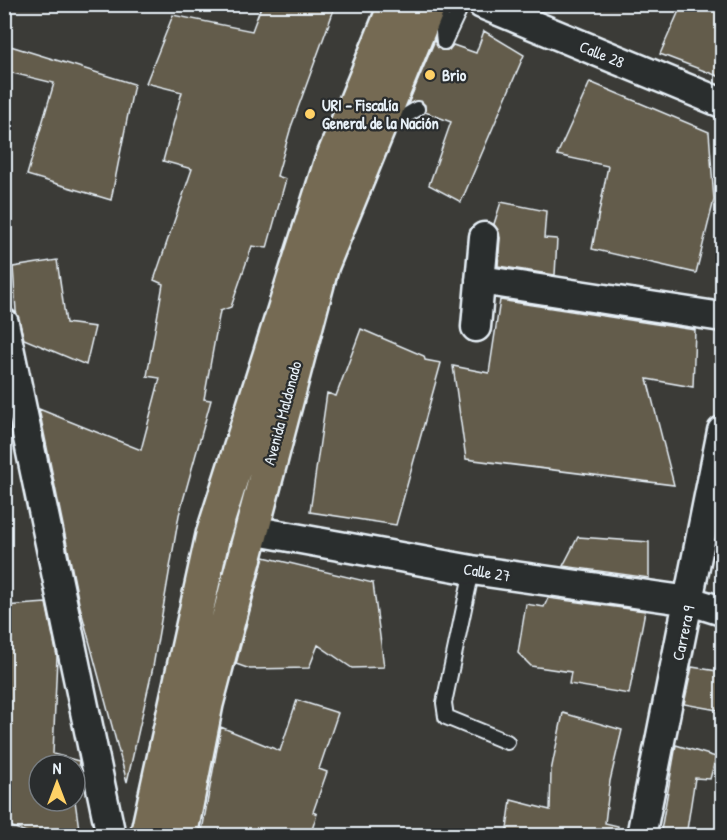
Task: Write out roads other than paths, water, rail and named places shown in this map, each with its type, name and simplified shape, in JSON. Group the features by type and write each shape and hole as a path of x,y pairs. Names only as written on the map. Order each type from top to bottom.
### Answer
{"main road":[{"name":"Avenida Maldonado","path":"147,836 213,535 330,166 396,4"},
{"name":"Avenida Maldonado","path":"180,836 206,704 322,265 373,135 429,4"}],"street":[{"name":"Calle 28","path":"482,4 723,104"},
{"path":"476,327 484,237"},
{"path":"480,280 723,317"},
{"path":"4,323 111,836"},
{"name":"Carrera 9","path":"641,836 723,431"},
{"name":"Calle 27","path":"251,530 472,570 690,601 723,611"}],"lane":[{"path":"440,4 444,42 462,4"},
{"path":"373,135 417,109"},
{"path":"472,570 444,703 447,717 507,742"}],"place":[{"name":"Brio","path":"430,75"},
{"name":"URI - Fiscalía General de la Nación","path":"310,114"}]}
